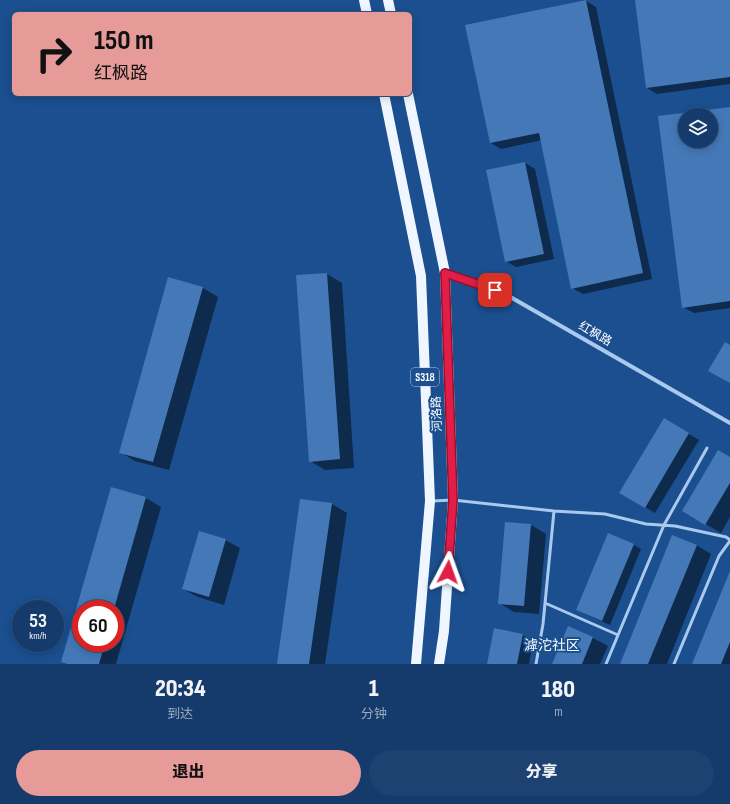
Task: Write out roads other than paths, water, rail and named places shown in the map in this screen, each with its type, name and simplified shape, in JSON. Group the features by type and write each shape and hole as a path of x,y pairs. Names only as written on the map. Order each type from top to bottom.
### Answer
{"main road":[{"path":"364,0 367,12"},
{"path":"388,0 391,12"},
{"name":"河洛路","path":"384,96 421,276 430,501 416,664"},
{"name":"河洛路","path":"408,96 445,273 453,500 444,631 439,664"}],"street":[{"name":"红枫路","path":"445,273 507,295 730,423"}],"lane":[{"path":"606,664 664,525 708,448"},
{"path":"430,501 453,500 554,511 605,514 646,524 675,526 726,537 730,541 719,556 674,664"},
{"path":"536,664 543,624 554,511"},
{"path":"545,603 618,635"}],"district":[{"name":"滹沱社区","path":"552,645"}]}
